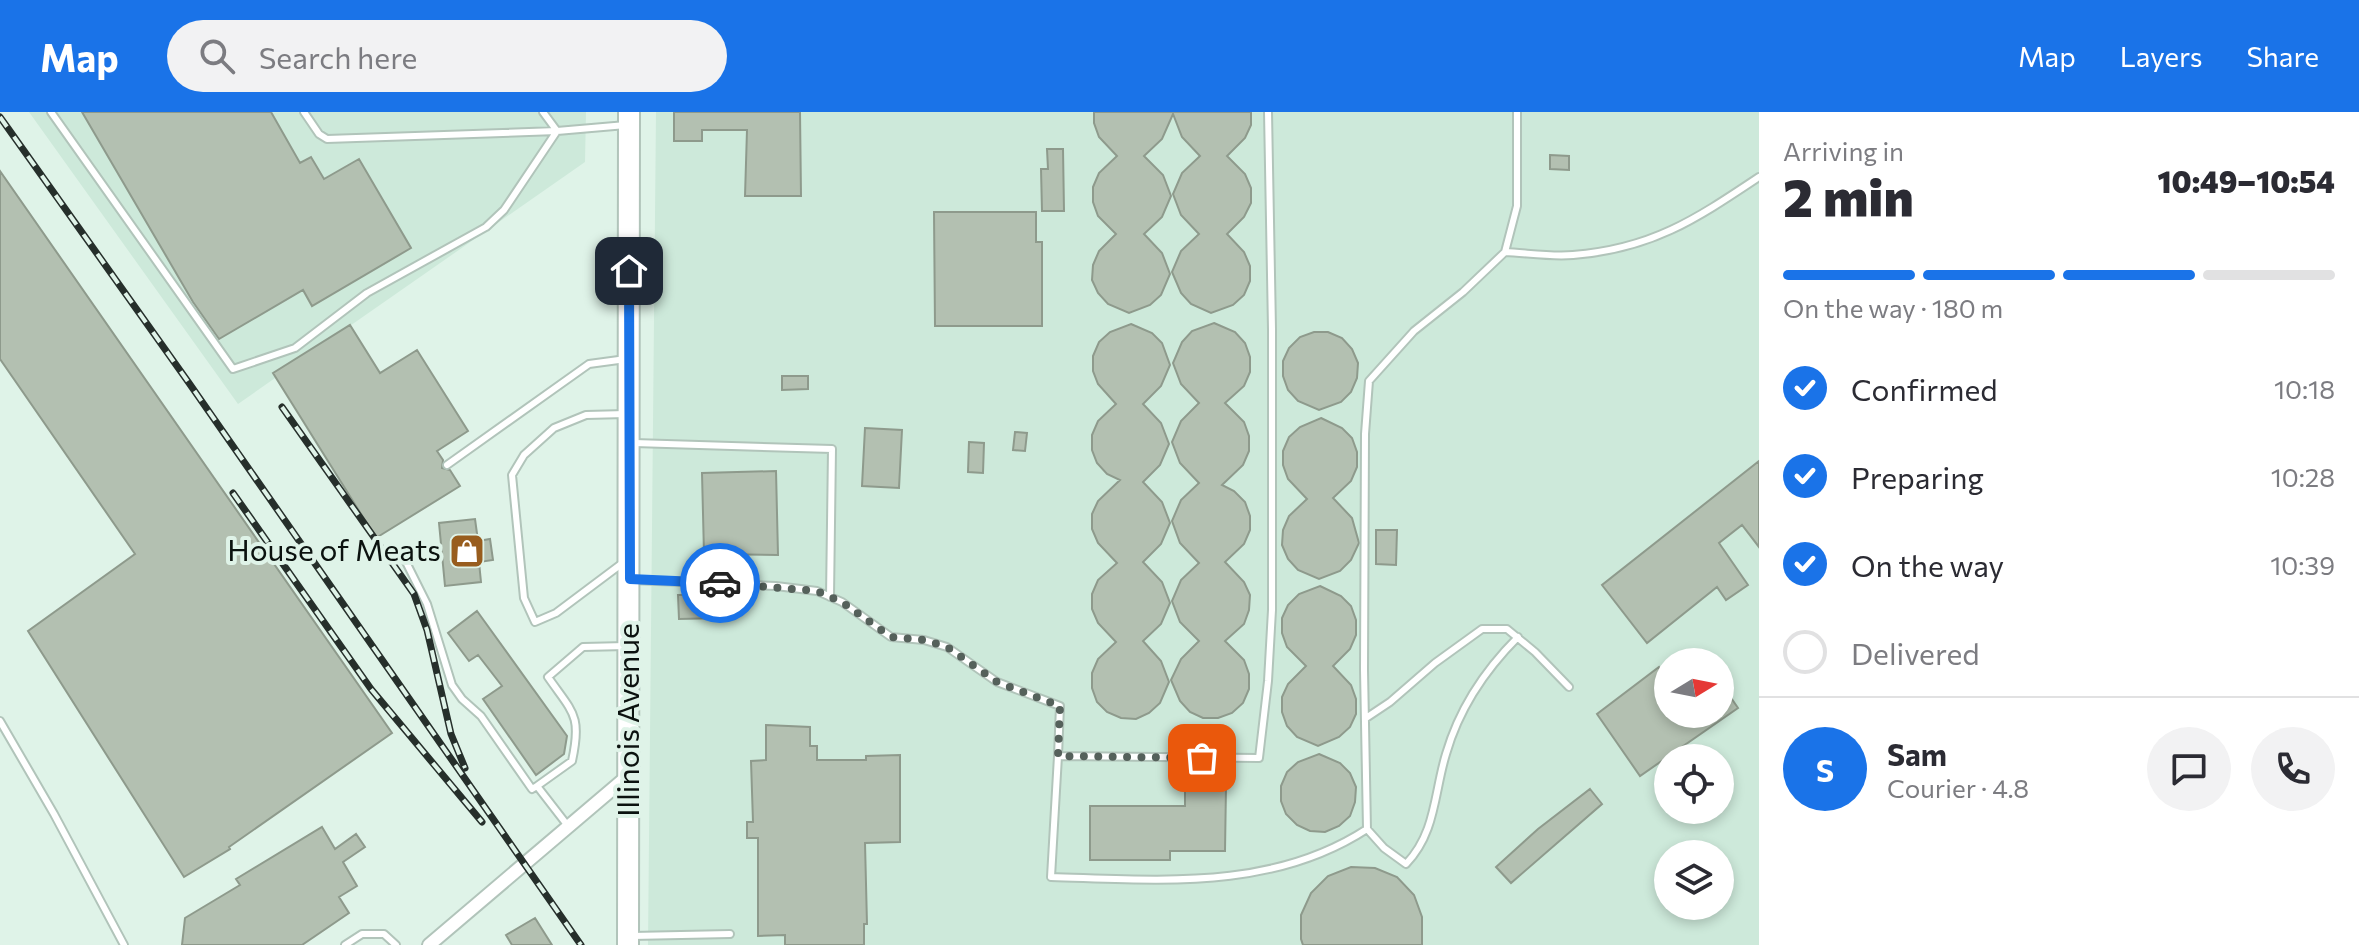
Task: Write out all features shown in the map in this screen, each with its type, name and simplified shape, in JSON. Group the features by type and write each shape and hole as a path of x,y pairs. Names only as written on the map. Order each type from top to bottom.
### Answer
{"main road":[{"name":"Illinois Avenue","path":"628,940 629,119"}],"street":[{"path":"429,945 629,775"}],"lane":[{"path":"51,112 233,369 295,348 367,293 486,227 504,210 557,131"},
{"path":"304,112 319,134 327,139 557,131 629,119"},
{"path":"543,112 557,131"},
{"path":"1058,756 1259,758 1272,610 1268,112"},
{"path":"1517,112 1517,206 1505,252 1463,292 1414,331 1369,381 1365,434 1367,829 1384,848 1406,864 1421,848 1433,813 1446,753 1465,705 1495,661 1518,637"},
{"path":"1505,252 1571,256 1629,247 1676,230 1759,177"},
{"path":"447,465 589,364 630,358"},
{"path":"630,414 586,415 554,428 524,455 512,475 524,598 535,622 556,613 630,558"},
{"path":"630,443 832,449 830,597"},
{"path":"400,550 427,604 452,685 481,716 532,789 572,761 577,739 575,716 548,677 583,647 629,646"},
{"path":"630,579 805,589 830,597 862,614 891,637 924,640 947,647 997,682 1060,706 1051,877 1222,879 1318,856 1367,829"},
{"path":"1366,718 1482,629 1507,629 1569,687"},
{"path":"0,721 124,945"},
{"path":"537,786 568,826"},
{"path":"345,945 362,934 384,934 396,945"},
{"path":"628,940 730,934"}],"shaded area":[{"path":"29,112 586,112 585,162 238,404"},
{"path":"656,112 1759,112 1759,945 648,945"}],"building":[{"path":"82,112 271,112 300,163 311,157 324,179 359,159 411,248 312,306 303,290 219,339 193,302"},
{"path":"674,112 800,112 801,196 745,196 747,130 702,130 702,141 674,141"},
{"path":"1094,112 1251,112 1251,125 1245,138 1227,156 1245,174 1251,188 1251,203 1244,217 1227,234 1244,252 1250,266 1250,281 1244,295 1233,305 1211,313 1191,304 1181,293 1172,272 1181,251 1199,234 1181,215 1173,194 1182,173 1200,156 1182,137 1173,114 1162,139 1144,156 1163,175 1171,196 1162,217 1144,234 1162,253 1170,274 1161,295 1150,305 1129,313 1108,304 1098,293 1092,280 1093,265 1099,251 1116,234 1098,216 1093,202 1093,187 1099,173 1117,156 1099,137"},
{"path":"1047,149 1063,149 1064,211 1042,211 1041,169 1048,169"},
{"path":"1550,155 1569,156 1569,170 1550,169"},
{"path":"0,171 392,733 230,849 184,877 28,631 135,554 0,359"},
{"path":"934,212 1036,212 1036,242 1042,242 1042,326 935,326"},
{"path":"1214,323 1235,332 1245,343 1250,357 1250,372 1244,386 1225,403 1244,422 1249,436 1249,451 1243,465 1222,485 1245,502 1250,516 1250,530 1244,544 1225,562 1244,582 1250,595 1244,624 1225,641 1244,660 1249,674 1249,689 1243,703 1232,713 1218,718 1203,718 1190,712 1180,701 1171,680 1181,659 1199,641 1180,622 1172,601 1181,580 1199,563 1180,543 1172,521 1181,500 1199,483 1180,463 1172,442 1181,421 1199,403 1181,384 1173,363 1182,342 1192,331"},
{"path":"1131,324 1152,333 1162,343 1170,365 1161,386 1143,404 1161,423 1169,444 1160,465 1143,482 1162,502 1170,523 1161,544 1143,562 1162,582 1170,603 1161,624 1143,641 1161,661 1169,682 1160,703 1136,719 1121,718 1107,712 1097,702 1092,688 1092,673 1098,659 1116,642 1098,623 1092,609 1092,594 1098,580 1117,563 1098,543 1092,529 1092,514 1098,501 1120,480 1107,474 1097,463 1092,450 1092,435 1098,421 1116,404 1098,384 1093,371 1093,356 1099,342 1110,332"},
{"path":"350,325 380,373 417,350 468,431 437,451 443,460 442,468 450,470 460,486 376,538 273,373"},
{"path":"1314,332 1328,332 1342,338 1352,349 1358,363 1357,378 1351,392 1341,402 1319,410 1298,401 1288,390 1283,376 1283,361 1289,348 1300,337"},
{"path":"782,376 808,376 808,389 782,390"},
{"path":"1321,418 1342,428 1352,438 1357,452 1357,467 1351,481 1333,498 1352,518 1359,543 1351,560 1340,571 1319,579 1298,570 1288,559 1282,545 1283,530 1289,516 1307,499 1288,479 1283,465 1283,451 1289,437 1300,427"},
{"path":"865,428 902,430 899,488 862,486"},
{"path":"1015,432 1027,433 1025,451 1013,450"},
{"path":"969,442 984,443 983,473 968,472"},
{"path":"1759,461 1759,547 1742,525 1719,543 1748,585 1726,600 1717,587 1647,643 1602,585"},
{"path":"776,471 778,555 704,554 702,473"},
{"name":"House of Meats","path":"475,519 478,541 490,539 493,560 479,562 481,582 445,586 439,523"},
{"path":"1376,530 1397,530 1396,565 1376,564"},
{"path":"1320,586 1341,596 1351,606 1356,620 1356,635 1350,649 1333,666 1351,685 1356,699 1356,714 1350,727 1339,737 1318,746 1297,737 1287,726 1282,712 1282,697 1288,684 1306,666 1287,647 1282,633 1282,618 1288,605 1299,594"},
{"path":"722,594 723,618 679,619 678,595"},
{"path":"477,611 567,736 564,754 536,775 483,699 502,686 478,655 469,661 448,633"},
{"path":"1654,671 1654,728 1709,728 1686,744 1654,744 1654,766 1640,776 1597,714"},
{"path":"766,725 810,727 810,746 817,746 817,760 866,760 866,756 900,755 900,842 865,843 867,924 864,924 864,945 785,945 785,935 758,936 758,838 747,838 747,822 753,822 751,761 766,760"},
{"path":"1319,754 1340,763 1350,773 1356,787 1350,816 1339,826 1325,832 1310,831 1297,825 1286,814 1281,801 1281,786 1287,772 1298,762"},
{"path":"1185,786 1226,786 1225,851 1170,851 1170,860 1090,860 1090,806 1185,806"},
{"path":"1590,789 1602,804 1511,883 1496,867 1538,829"},
{"path":"322,827 335,849 356,834 365,847 343,862 357,886 339,897 349,913 302,945 182,945 185,918 240,885 236,879"},
{"path":"1351,867 1375,868 1397,877 1414,895 1422,917 1422,945 1303,945 1301,915 1311,893 1328,876"},
{"path":"535,918 552,945 512,945 506,935"}],"railway":[{"path":"0,117 581,945"},
{"path":"282,407 414,594 427,630 451,734 465,768"},
{"path":"233,493 371,689 482,822"}],"way so far":[{"path":"720,583 817,591 862,614 891,637 924,640 947,647 997,682 1060,706 1058,756 1202,758"}],"place":[{"name":"House of Meats","path":"467,551"}],"route":[{"path":"629,271 630,579 720,583"}]}
